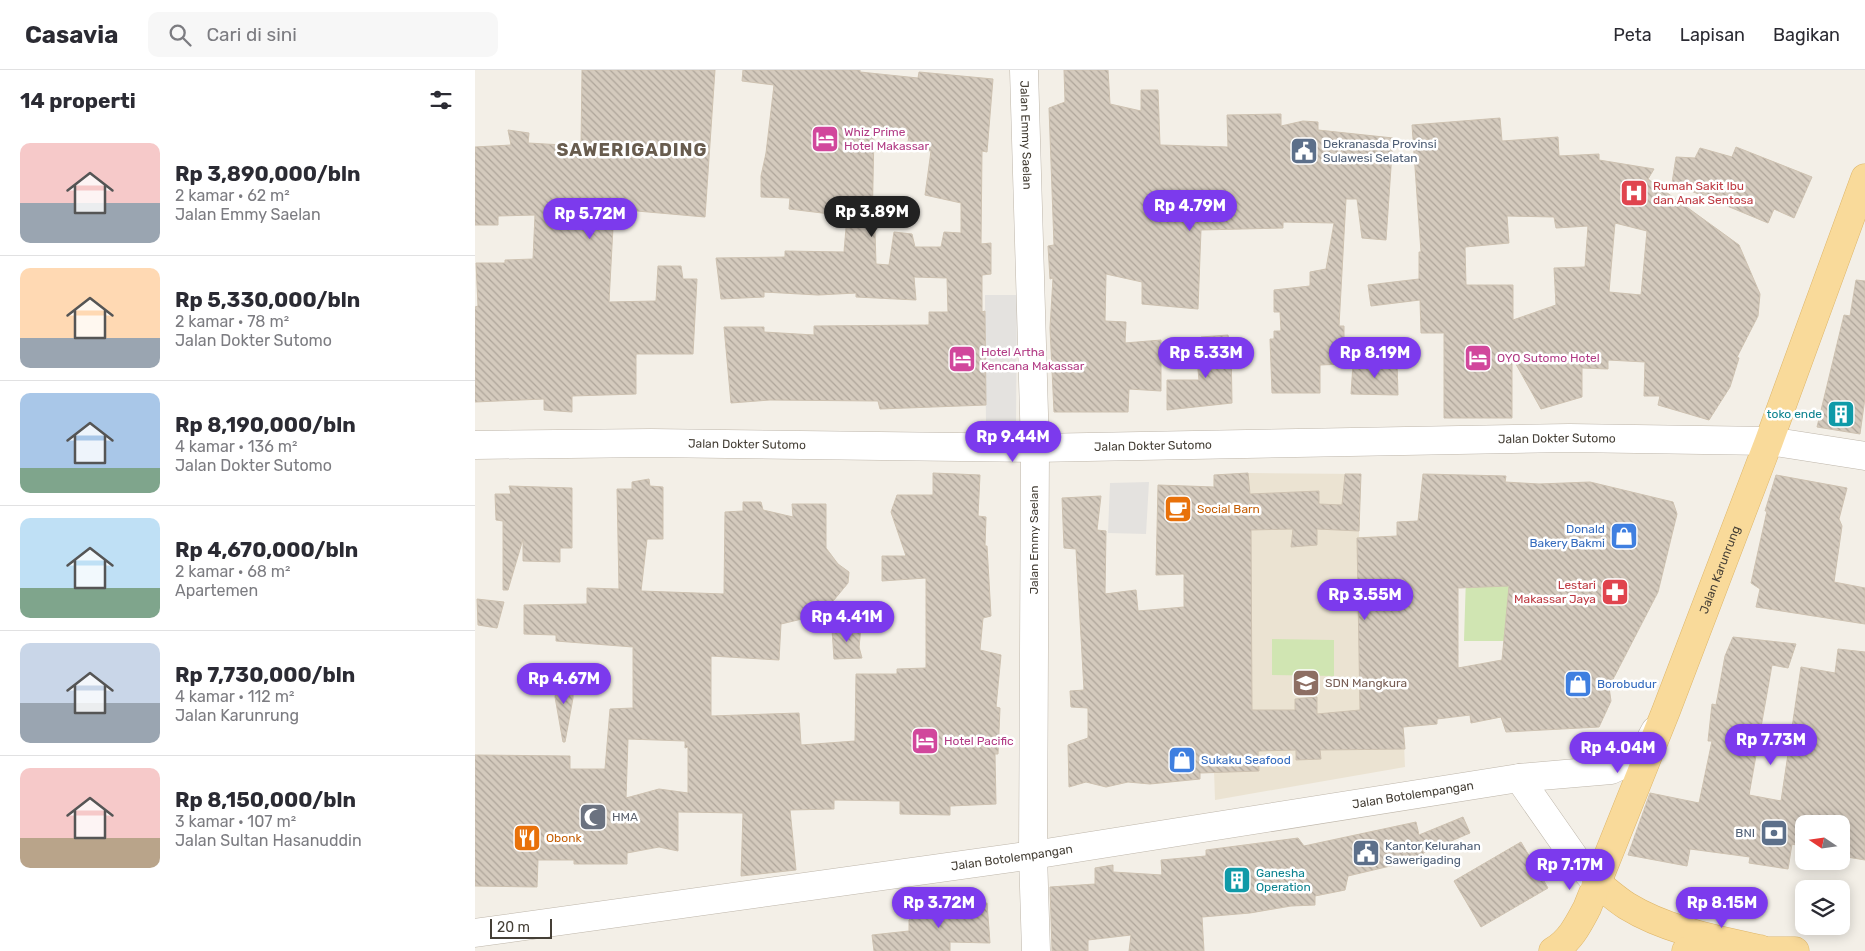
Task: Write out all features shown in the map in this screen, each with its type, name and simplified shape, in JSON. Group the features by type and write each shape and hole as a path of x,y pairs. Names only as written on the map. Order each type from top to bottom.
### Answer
{"main road":[{"name":"Jalan Karunrung","path":"1553,951 1565,943 1577,928 1666,711 1769,441 1865,178"},
{"path":"1596,882 1626,906 1660,922 1705,936 1760,949"},
{"path":"1686,951 1760,949 1795,951"}],"street":[{"name":"Jalan Emmy Saelan","path":"1024,70 1035,448 1033,855 1036,951"},
{"name":"Jalan Dokter Sutomo","path":"475,445 660,443 1035,448 1569,438 1769,441 1865,456"},
{"name":"Jalan Botolempangan","path":"475,933 1033,855 1519,778 1611,770 1630,761 1649,742 1666,711"},
{"path":"1519,778 1577,860 1596,882"}],"shaded area":[{"path":"985,295 1017,295 1016,429 986,430"},
{"name":"SDN Mangkura","path":"1248,473 1361,474 1359,537 1395,536 1405,767 1215,800 1209,616 1214,475"},
{"path":"1149,482 1146,534 1108,533 1110,483"}],"green space":[{"path":"1466,576 1519,577 1510,641 1464,641"},
{"path":"1272,639 1334,640 1334,676 1272,675"}],"building":[{"path":"582,70 715,70 705,217 614,209 609,302 656,301 658,266 681,266 683,279 697,279 693,354 636,354 636,394 572,396 572,412 544,410 544,399 475,402 475,307 478,306 476,263 505,263 505,260 533,259 535,215 498,216 498,225 475,225 475,147 511,145 508,130 529,133 528,143 581,146"},
{"path":"743,70 860,70 860,72 918,78 919,72 993,79 987,152 982,151 981,244 991,243 991,274 982,275 982,312 985,311 986,405 880,409 878,401 770,400 731,403 724,327 764,327 764,332 814,335 814,326 929,325 929,312 948,312 947,278 914,277 916,300 856,297 856,293 818,295 764,292 764,297 721,299 716,258 785,257 785,251 844,252 847,216 789,209 790,198 761,197 761,176 766,153 774,85 742,81","holes":["874,132 909,136 907,147 931,151 925,195 961,203 961,233 944,232 941,247 915,247 912,234 894,232 889,265 876,264 875,231 872,231"]},
{"path":"1064,70 1108,70 1110,104 1141,111 1141,90 1158,90 1160,145 1228,147 1227,115 1281,114 1281,126 1303,121 1318,122 1318,130 1393,138 1386,240 1362,238 1357,199 1346,199 1339,326 1344,326 1344,364 1320,365 1320,393 1272,393 1270,339 1274,339 1274,331 1281,331 1280,312 1274,312 1274,290 1310,286 1310,272 1326,269 1334,223 1283,222 1283,228 1201,230 1198,309 1142,304 1142,282 1106,274 1105,321 1126,322 1125,343 1161,340 1161,391 1129,389 1128,412 1054,412 1050,328 1053,278 1050,279 1048,246 1054,245 1049,108 1065,102"},
{"path":"1500,118 1502,141 1558,137 1559,156 1599,154 1599,160 1654,169 1648,179 1739,245 1760,294 1758,316 1737,357 1739,358 1730,387 1709,420 1658,405 1660,396 1644,396 1645,362 1608,360 1608,369 1582,368 1582,397 1541,409 1512,357 1512,418 1444,418 1444,333 1421,333 1420,300 1371,306 1368,285 1419,279 1419,252 1421,252 1412,125","holes":["1507,216 1554,217 1556,228 1588,226 1585,267 1554,268 1556,305 1513,320 1513,285 1466,285 1465,247 1509,243","1615,223 1647,231 1641,295 1609,292"]},
{"path":"1736,147 1812,177 1794,218 1774,209 1768,223 1672,183 1676,157 1695,158 1700,148 1732,157"},
{"path":"1856,280 1865,281 1865,398 1860,434 1817,427 1844,315 1850,316"},
{"path":"1228,335 1231,345 1232,403 1167,410 1167,380 1199,380 1197,359 1212,353 1201,337"},
{"path":"1397,362 1398,395 1351,394 1353,364"},
{"path":"933,473 980,475 978,516 986,517 985,546 987,546 991,616 983,618 980,650 1001,655 996,707 1000,708 998,754 995,754 996,804 950,806 950,815 900,814 900,801 834,800 834,809 790,810 796,870 741,876 743,813 678,812 678,851 659,847 627,853 627,864 574,864 574,860 538,860 537,887 475,886 475,755 570,756 570,769 605,769 610,709 633,708 633,647 556,641 556,635 524,634 524,605 587,604 587,588 619,589 617,489 632,489 632,482 649,479 650,486 663,487 663,539 647,539 641,591 724,594 725,512 743,511 743,502 761,502 763,510 793,517 792,504 826,504 826,548 838,564 849,572 848,583 814,624 802,619 781,624 779,660 711,656 711,716 799,713 801,745 855,741 856,674 897,674 897,669 926,668 926,578 882,581 882,556 906,556 891,512 897,495 933,495","holes":["628,739 685,741 685,748 688,747 688,793 659,789 626,798"]},
{"path":"1248,473 1250,494 1319,491 1319,504 1342,505 1345,474 1361,474 1359,531 1317,529 1317,545 1291,547 1293,529 1251,530 1252,710 1295,710 1295,699 1317,697 1317,714 1360,710 1357,538 1397,536 1397,522 1418,521 1423,474 1506,476 1505,482 1539,484 1590,482 1673,502 1677,514 1658,592 1609,687 1611,701 1599,727 1506,732 1501,717 1471,723 1470,715 1437,719 1437,724 1403,727 1405,749 1320,750 1321,759 1296,760 1296,750 1258,751 1259,771 1200,773 1200,779 1150,784 1128,782 1106,787 1086,782 1069,787 1068,745 1088,738 1088,708 1071,707 1070,691 1084,690 1076,549 1064,548 1062,498 1101,496 1097,530 1106,531 1105,594 1136,590 1138,611 1184,607 1184,574 1156,575 1158,485 1214,487 1214,475","holes":["1509,586 1502,660 1458,668 1458,588"]},
{"path":"1776,475 1847,488 1839,519 1842,526 1834,582 1865,588 1865,624 1756,607 1760,589 1751,583 1767,511 1765,511"},
{"path":"509,486 572,488 572,548 560,548 560,562 523,561 523,539 508,590 503,590 503,521 496,520 495,494 511,494"},
{"path":"477,599 504,602 497,628 478,625"},
{"path":"861,627 859,647 862,658 834,659 832,629"},
{"path":"1733,637 1796,644 1788,668 1772,665 1749,795 1781,801 1801,667 1835,673 1838,649 1865,652 1865,860 1850,858 1850,815 1795,815 1795,845 1792,844 1788,869 1749,863 1750,857 1690,849 1687,866 1628,855 1650,793 1699,803 1712,741 1708,741 1712,704 1716,705 1725,656"},
{"path":"557,683 573,683 573,698 565,742 563,742 555,697"},
{"path":"1463,817 1470,833 1423,853 1424,858 1348,876 1345,890 1315,896 1315,905 1291,906 1250,913 1202,917 1204,951 1129,951 1131,935 1088,940 1088,951 1052,951 1050,887 1095,884 1095,868 1113,865 1113,872 1162,875 1161,860 1206,856 1206,850 1298,838 1304,846 1416,822 1419,835"},
{"path":"1521,842 1548,888 1481,927 1454,881"},
{"path":"954,903 987,903 990,943 950,942 950,951 874,951 872,935 909,931 909,920 923,905 954,908"}],"place":[{"name":"Whiz Prime Hotel Makassar","path":"825,139"},
{"name":"Dekranasda Provinsi Sulawesi Selatan","path":"1304,151"},
{"name":"Rumah Sakit Ibu dan Anak Sentosa","path":"1634,193"},
{"name":"OYO Sutomo Hotel","path":"1478,358"},
{"name":"Hotel Artha Kencana Makassar","path":"962,359"},
{"name":"toko ende","path":"1841,414"},
{"name":"Social Barn","path":"1178,509"},
{"name":"Donald Bakery Bakmi","path":"1624,536"},
{"name":"Lestari Makassar Jaya","path":"1615,592"},
{"name":"SDN Mangkura","path":"1306,683"},
{"name":"Borobudur","path":"1578,684"},
{"name":"Hotel Pacific","path":"925,741"},
{"name":"Sukaku Seafood","path":"1182,760"},
{"name":"HMA","path":"593,817"},
{"name":"BNI","path":"1774,833"},
{"name":"Obonk","path":"527,838"},
{"name":"Kantor Kelurahan Sawerigading","path":"1366,853"},
{"name":"Ganesha Operation","path":"1237,880"}],"district":[{"name":"SAWERIGADING","path":"632,150"}]}
